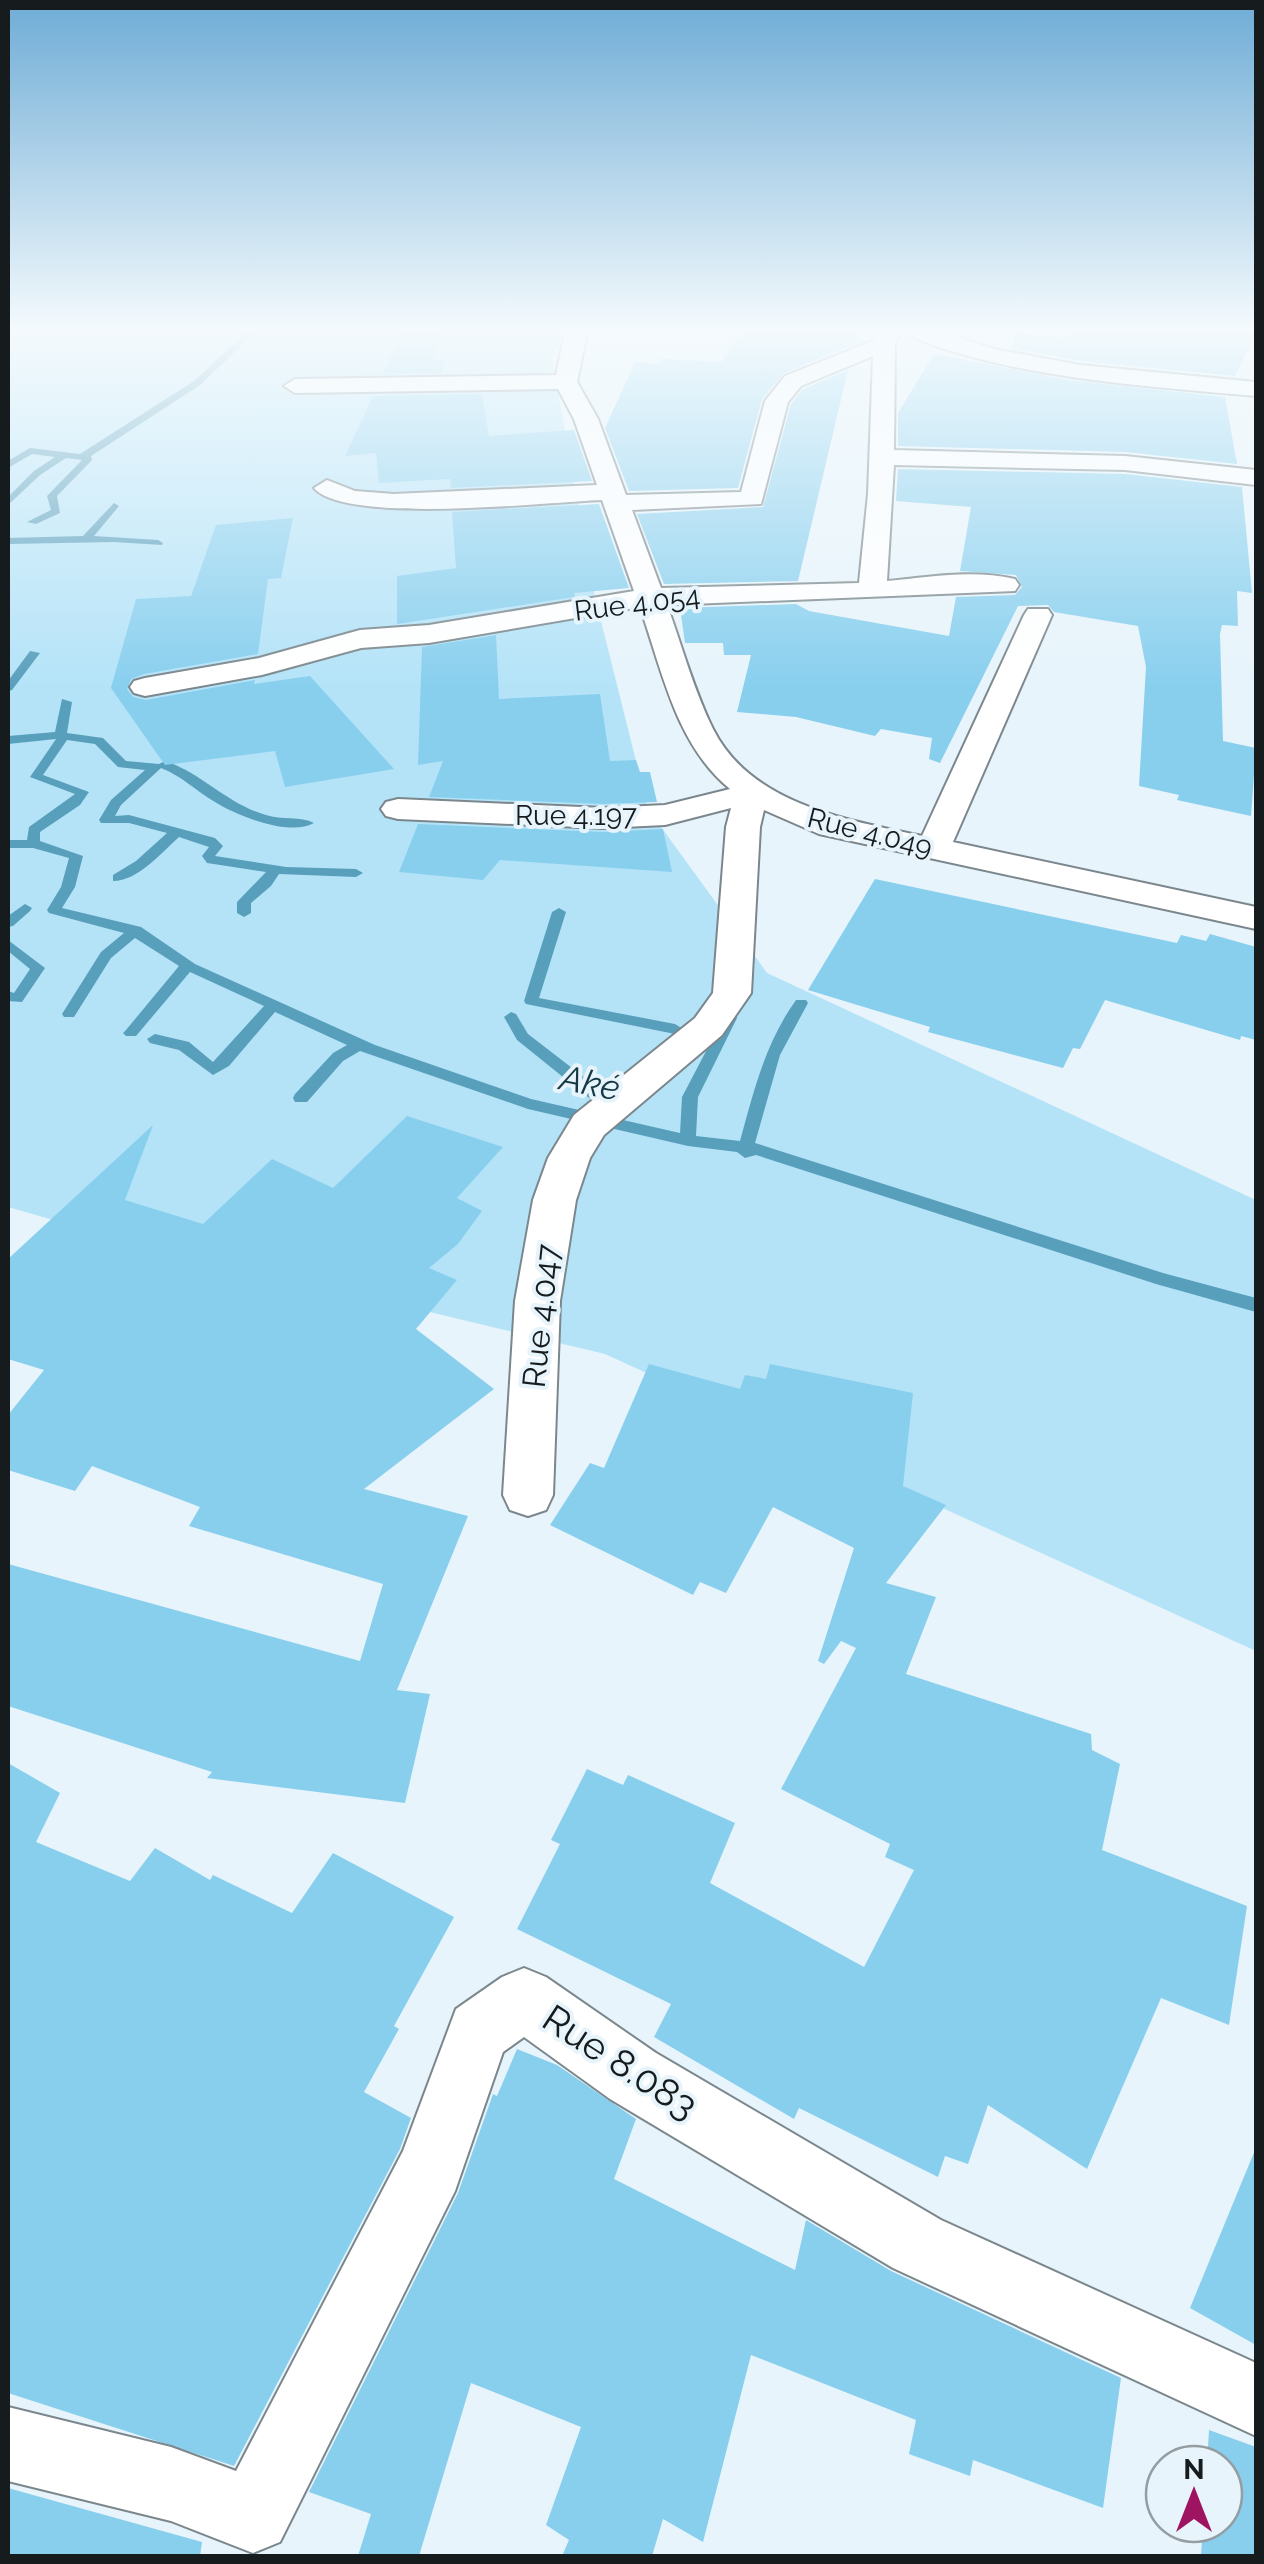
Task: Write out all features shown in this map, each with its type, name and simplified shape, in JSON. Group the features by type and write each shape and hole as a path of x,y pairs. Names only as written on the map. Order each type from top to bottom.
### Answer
{"street":[{"name":"Rue 4.049","path":"596,448 698,730 717,762 752,793 819,824 1256,918"},
{"path":"328,488 350,498 394,502 612,497 752,499 765,448"},
{"path":"872,591 881,494 880,448"},
{"path":"879,457 1124,463 1256,478"},
{"name":"Rue 4.054","path":"145,688 262,666 360,639 429,634 650,598 872,591 958,582 1005,585"},
{"path":"934,849 1038,614"},
{"name":"Rue 4.197","path":"398,809 604,818 666,815 752,793"},
{"name":"Rue 4.047","path":"528,1495 540,1269 563,1175 587,1126 632,1084 728,1008 743,828 752,793"},
{"name":"Rue 8.083","path":"8,2444 171,2484 253,2514 430,2167 478,2031 524,1999 633,2076 917,2244 1256,2400"}],"shaded area":[{"path":"8,448 568,448 595,597 648,809 767,973 1256,1200 1256,1651 605,1354 96,1232 8,1207"}],"building":[{"path":"349,448 580,448 592,481 451,488 450,479 379,483 376,453 345,456"},
{"path":"612,448 749,448 738,488 629,491"},
{"path":"779,448 830,448 798,581 664,584 637,514 763,507"},
{"path":"961,448 1234,448 1237,464 1125,452"},
{"path":"898,469 1125,474 1242,487 1252,593 1237,591 1238,626 1222,625 1220,634 1223,741 1256,748 1251,816 1177,800 1179,795 1139,786 1146,667 1138,626 1054,612 1048,605 1018,606 940,763 929,759 932,738 881,729 875,736 796,717 737,712 751,655 724,655 723,643 685,643 680,608 796,604 809,611 949,636 956,597 1015,595 1022,587 1016,575 960,571 971,507 896,501"},
{"path":"599,504 629,588 574,593 575,597 397,624 397,576 456,568 452,512"},
{"path":"293,518 281,578 268,579 258,654 144,674 131,679 127,689 133,697 146,700 255,680 254,684 310,676 394,769 285,787 275,751 165,765 111,688 136,599 191,596 216,525"},
{"path":"496,635 499,699 600,694 610,761 636,760 640,772 650,772 657,802 603,804 429,797 443,761 418,765 422,647"},
{"path":"418,824 603,832 663,829 672,872 500,860 483,880 399,872"},
{"path":"875,879 1177,943 1181,935 1206,941 1210,934 1256,947 1256,1040 1241,1036 1240,1040 1105,1000 1080,1049 1073,1048 1063,1068 928,1032 930,1027 808,990"},
{"path":"407,1116 503,1147 457,1198 482,1211 458,1244 429,1268 457,1280 416,1329 494,1389 364,1489 468,1516 397,1690 430,1694 405,1803 207,1778 212,1772 8,1706 8,1564 360,1661 383,1584 189,1526 200,1507 92,1466 75,1491 8,1470 8,1415 44,1370 8,1359 8,1259 153,1125 125,1200 203,1224 272,1159 333,1188"},
{"path":"649,1364 740,1389 745,1375 766,1379 770,1364 913,1393 903,1486 946,1505 886,1583 936,1597 906,1674 1091,1734 1092,1750 1120,1764 1102,1850 1247,1906 1229,2025 1161,1998 1087,2169 988,2105 968,2164 945,2156 938,2177 799,2108 794,2119 654,2037 671,2004 517,1929 560,1844 551,1840 587,1769 623,1785 628,1775 735,1823 710,1883 864,1967 914,1870 885,1857 890,1844 781,1789 856,1648 841,1641 824,1664 818,1661 854,1548 773,1507 726,1593 700,1582 693,1595 550,1525 590,1463 604,1468"},
{"path":"8,1763 60,1793 36,1842 130,1881 155,1848 210,1880 213,1875 292,1913 333,1853 454,1917 394,2026 399,2029 364,2092 411,2118 400,2149 234,2466 8,2393"},
{"path":"517,2049 557,2065 636,2119 614,2179 795,2270 806,2220 891,2271 1121,2378 1103,2508 973,2460 970,2476 909,2454 916,2420 751,2355 703,2542 663,2519 652,2556 562,2556 569,2540 546,2525 581,2427 471,2383 419,2556 358,2556 371,2514 309,2492 458,2193 493,2094 497,2096"},
{"path":"1256,2150 1256,2345 1190,2308"},
{"path":"1209,2430 1256,2447 1256,2556 1201,2556 1202,2544 1244,2544 1244,2444 1208,2444"},
{"path":"8,2488 202,2542 200,2556 8,2556"}],"waterway":[{"path":"8,465 30,451 82,457 97,448"},
{"path":"8,502 37,473 64,455"},
{"path":"32,522 56,511 52,496 89,458"},
{"path":"86,539 114,506"},
{"path":"8,541 114,539 158,543"},
{"path":"8,688 34,653"},
{"path":"8,740 61,735 66,702"},
{"path":"33,842 34,830 83,792 36,777 64,736 99,741 122,764 155,767 116,803 106,820 129,819 176,832"},
{"path":"165,765 249,814 284,823 307,823"},
{"path":"118,878 141,864 176,832"},
{"path":"176,832 210,841 216,846 209,856"},
{"name":"Aké","path":"8,844 34,844 76,856 68,887 54,910 135,931"},
{"path":"212,860 275,869"},
{"path":"244,913 244,902 275,869"},
{"path":"275,869 356,873"},
{"path":"8,923 25,908"},
{"path":"559,912 531,1001 675,1029"},
{"path":"69,1014 106,955 135,931"},
{"name":"Aké","path":"135,931 190,967 370,1049 528,1104 688,1140"},
{"path":"8,944 38,968 17,999 8,996"},
{"path":"131,1033 187,966"},
{"path":"746,1148 772,1055 801,1003"},
{"path":"155,1039 184,1046 213,1070 272,1006"},
{"path":"511,1017 522,1037 605,1102"},
{"path":"688,1140 690,1097 730,1018"},
{"path":"301,1098 338,1057 355,1047"},
{"name":"Aké","path":"688,1140 746,1148"},
{"name":"Aké","path":"745,1152 746,1148"},
{"name":"Aké","path":"746,1148 1256,1305"}]}
